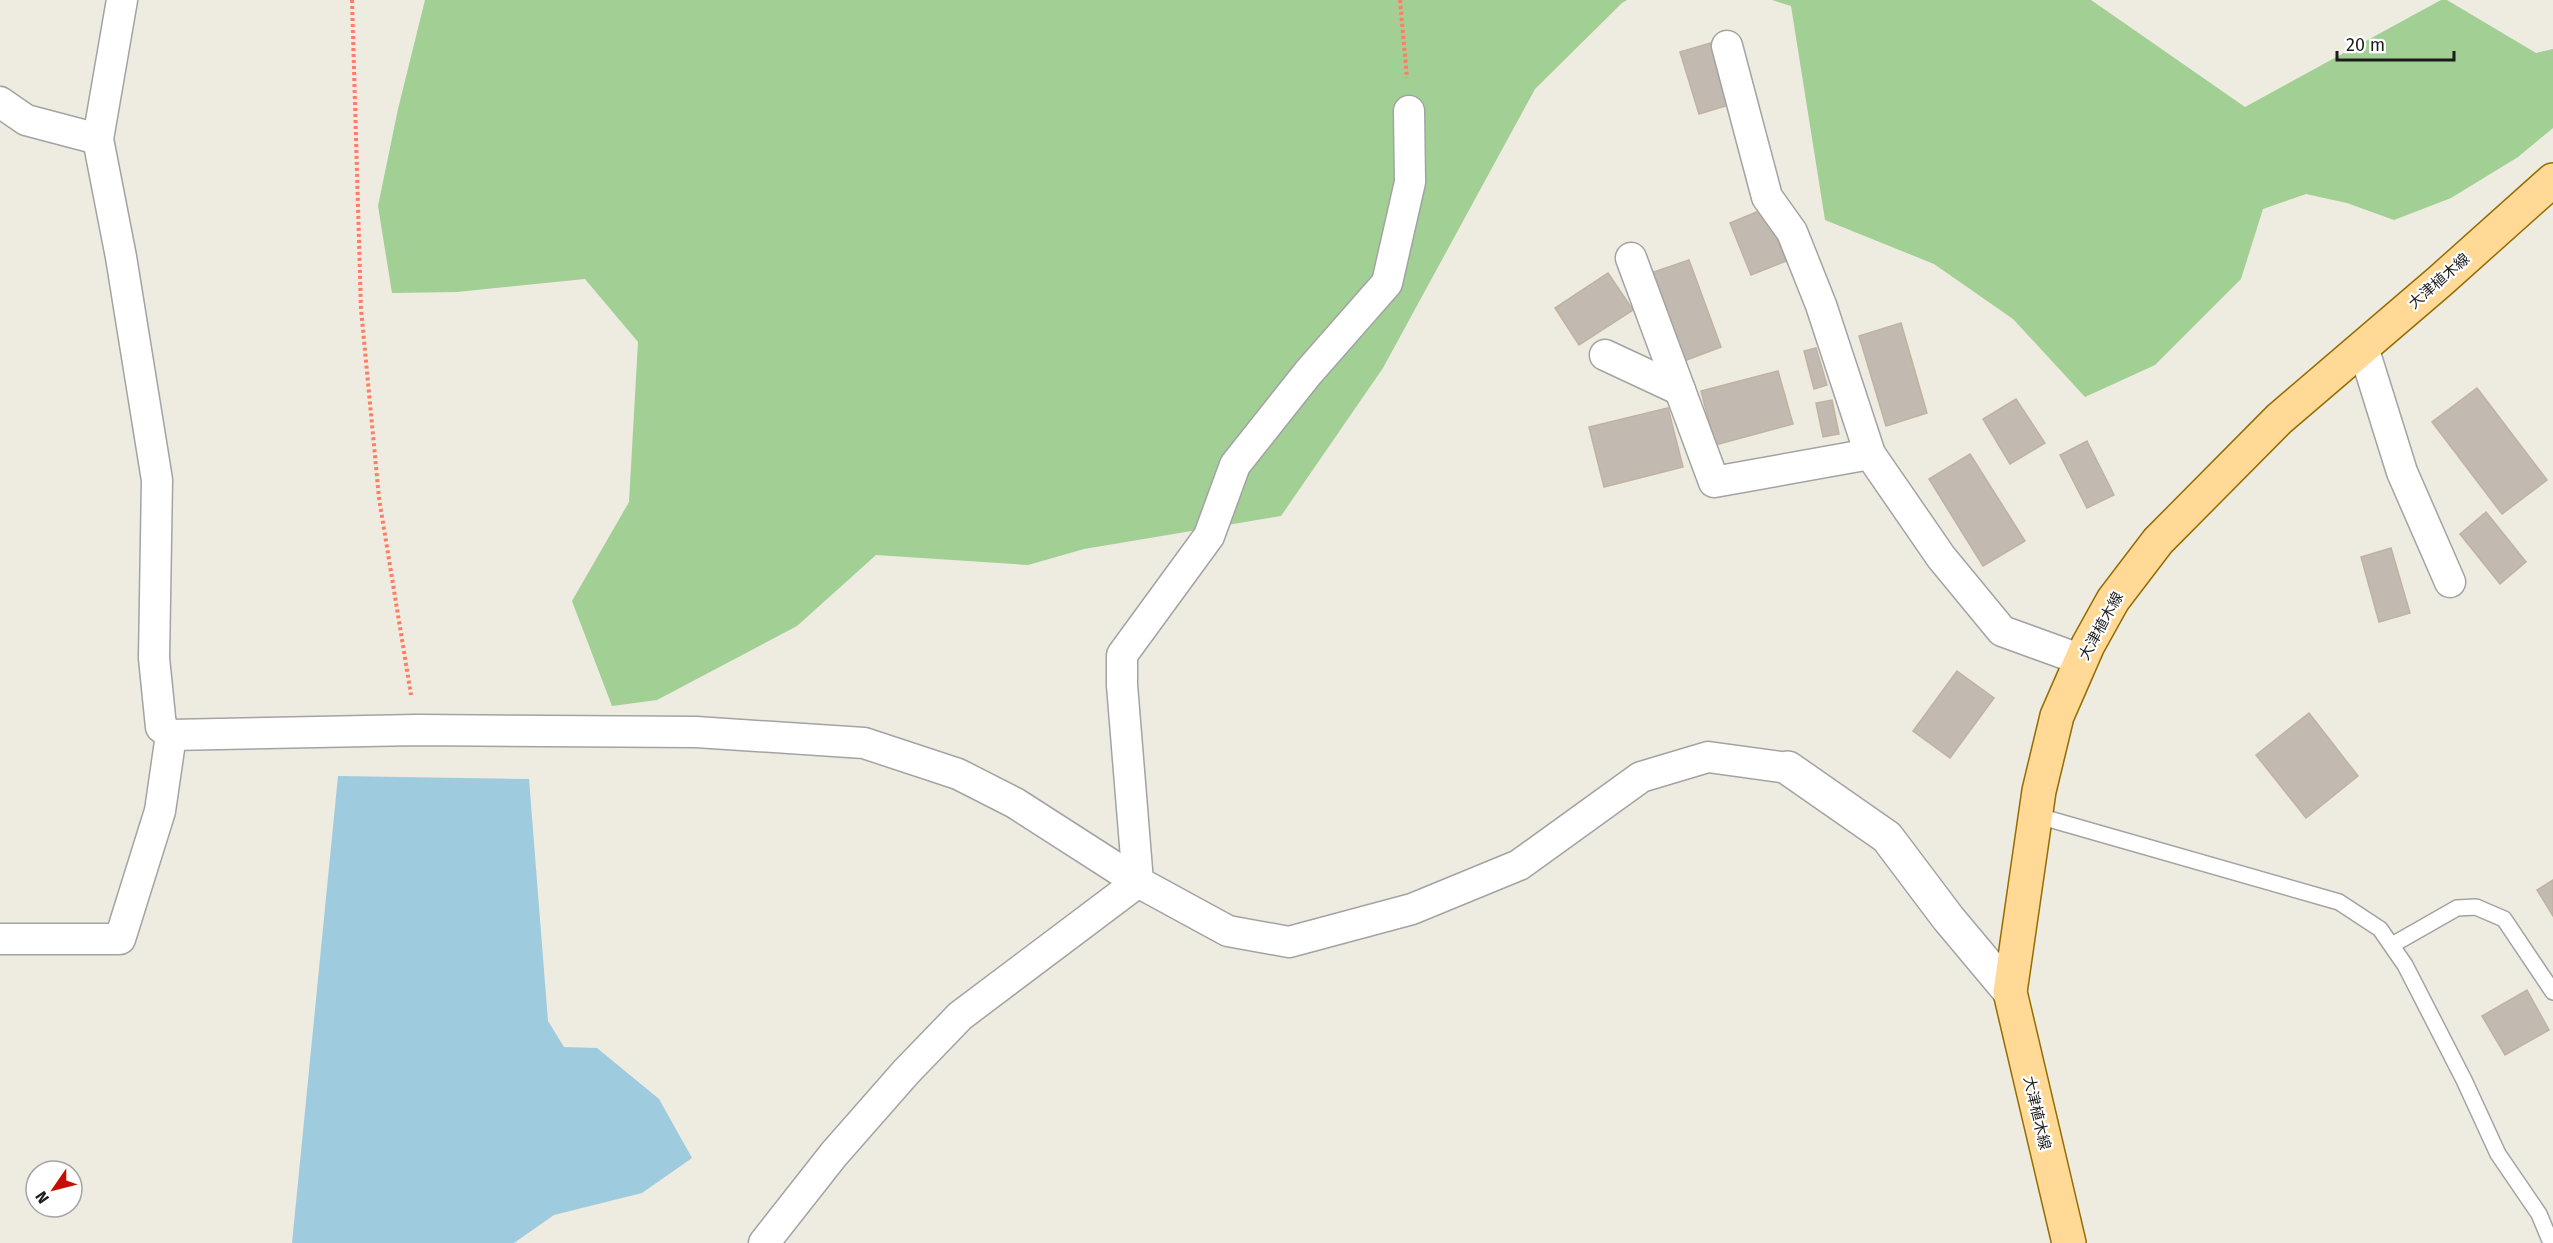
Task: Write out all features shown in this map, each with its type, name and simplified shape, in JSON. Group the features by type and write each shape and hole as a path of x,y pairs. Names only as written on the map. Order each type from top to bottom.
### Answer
{"main road":[{"name":"大津植木線","path":"2069,1243 2010,992 2035,815 2057,716 2082,660 2113,600 2158,541 2279,419 2553,180"}],"street":[{"path":"122,0 98,140 121,257 157,480 154,658 160,727 171,735 416,730 696,732 864,743 957,774 1015,803 1138,882 1228,931 1289,942 1412,909 1519,865 1641,777 1708,757 1788,768 1887,837 1948,918 2010,992"},
{"path":"1727,46 1767,197 1792,232 1821,305 1870,454 1941,557 2002,631 2082,660"},
{"path":"0,102 26,120 98,140"},
{"path":"1138,882 1122,685 1122,655 1209,536 1235,465 1308,373 1387,283 1410,182 1409,111"},
{"path":"1631,258 1714,482 1870,454"},
{"path":"2363,347 2402,472 2450,582"},
{"path":"1605,355 1680,390"},
{"path":"0,939 120,939 160,811 171,735"},
{"path":"764,1243 834,1154 906,1072 960,1016 1138,882"}],"lane":[{"path":"2035,815 2339,902 2380,929 2410,975 2498,1154 2539,1214 2549,1238"},
{"path":"2391,945 2457,908 2476,907 2504,919 2553,992"}],"path":[{"path":"352,0 361,309 379,498 416,730"},
{"path":"1400,0 1409,111"}],"green space":[{"path":"425,0 1627,0 1535,89 1383,368 1281,516 1084,549 1028,565 876,555 797,626 657,700 612,706 572,601 629,502 638,342 585,279 457,292 392,293 378,206 398,109"},
{"path":"1772,0 2091,0 2245,107 2441,0 2447,0 2536,53 2553,49 2553,128 2518,157 2451,198 2394,220 2347,203 2306,194 2263,209 2241,279 2155,365 2085,397 2013,319 1934,264 1825,220 1791,6"}],"water":[{"path":"338,776 529,779 548,1021 564,1047 597,1048 659,1099 692,1158 642,1193 554,1215 514,1243 292,1243"}],"building":[{"path":"1714,42 1732,104 1699,114 1680,52"},
{"path":"1764,209 1786,261 1751,275 1730,223"},
{"path":"1689,260 1721,347 1684,361 1651,273"},
{"path":"1608,273 1633,310 1579,345 1555,308"},
{"path":"1901,323 1927,413 1886,426 1859,336"},
{"path":"1816,348 1827,385 1814,389 1804,351"},
{"path":"1778,371 1793,424 1715,445 1701,391"},
{"path":"2477,388 2547,480 2502,514 2432,422"},
{"path":"2016,399 2045,443 2010,464 1983,419"},
{"path":"1832,400 1839,434 1823,437 1816,403"},
{"path":"1668,408 1683,467 1604,487 1589,427"},
{"path":"2087,441 2114,495 2087,508 2060,455"},
{"path":"1970,454 2025,541 1983,566 1929,479"},
{"path":"2486,512 2526,562 2500,584 2460,534"},
{"path":"2391,548 2410,613 2379,622 2361,557"},
{"path":"1957,671 1994,698 1950,758 1913,731"},
{"path":"2309,713 2358,776 2306,818 2256,755"},
{"path":"2553,880 2553,916 2537,890"},
{"path":"2527,990 2549,1030 2505,1055 2482,1016"}]}
